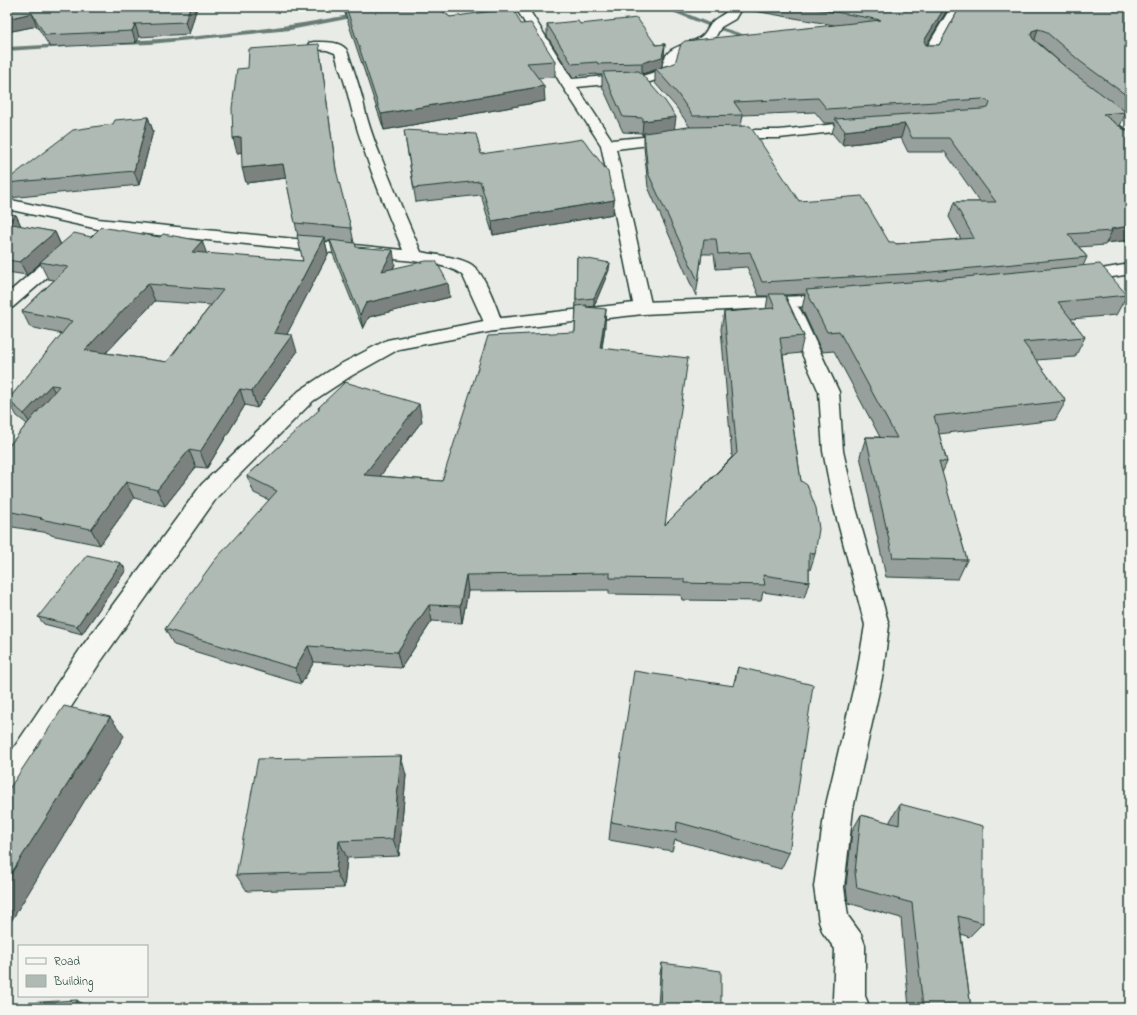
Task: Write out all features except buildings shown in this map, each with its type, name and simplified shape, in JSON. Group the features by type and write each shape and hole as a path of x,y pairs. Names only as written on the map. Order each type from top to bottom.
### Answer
{"street":[{"path":"517,7 524,11 568,84 608,145 644,308"},
{"path":"568,84 607,80 647,85 668,72 670,58 676,51 706,40 713,34 719,24 731,16 736,7"},
{"path":"929,55 957,7"},
{"path":"314,46 329,46 341,51 345,68 354,90 356,103 369,145 414,256"},
{"path":"1088,94 1130,125"},
{"path":"608,145 687,136 678,124"},
{"path":"709,135 779,134 880,124"},
{"path":"7,204 98,224 414,256 466,269 475,282 494,324"},
{"path":"7,303 98,224"},
{"path":"1059,280 1090,277 1130,269"},
{"path":"7,781 90,656 210,490 306,396 344,371 394,344 494,324 644,308 788,303 848,299"},
{"path":"788,303 829,392 833,451 846,508 877,625 870,673 838,809 829,887 834,922 850,945 848,998 854,1008"}],"waterway":[{"path":"417,7 671,9 712,26 755,39"},
{"path":"121,43 150,42 290,28 360,15"},
{"path":"7,49 64,46"},
{"path":"1116,231 1130,243"}]}
